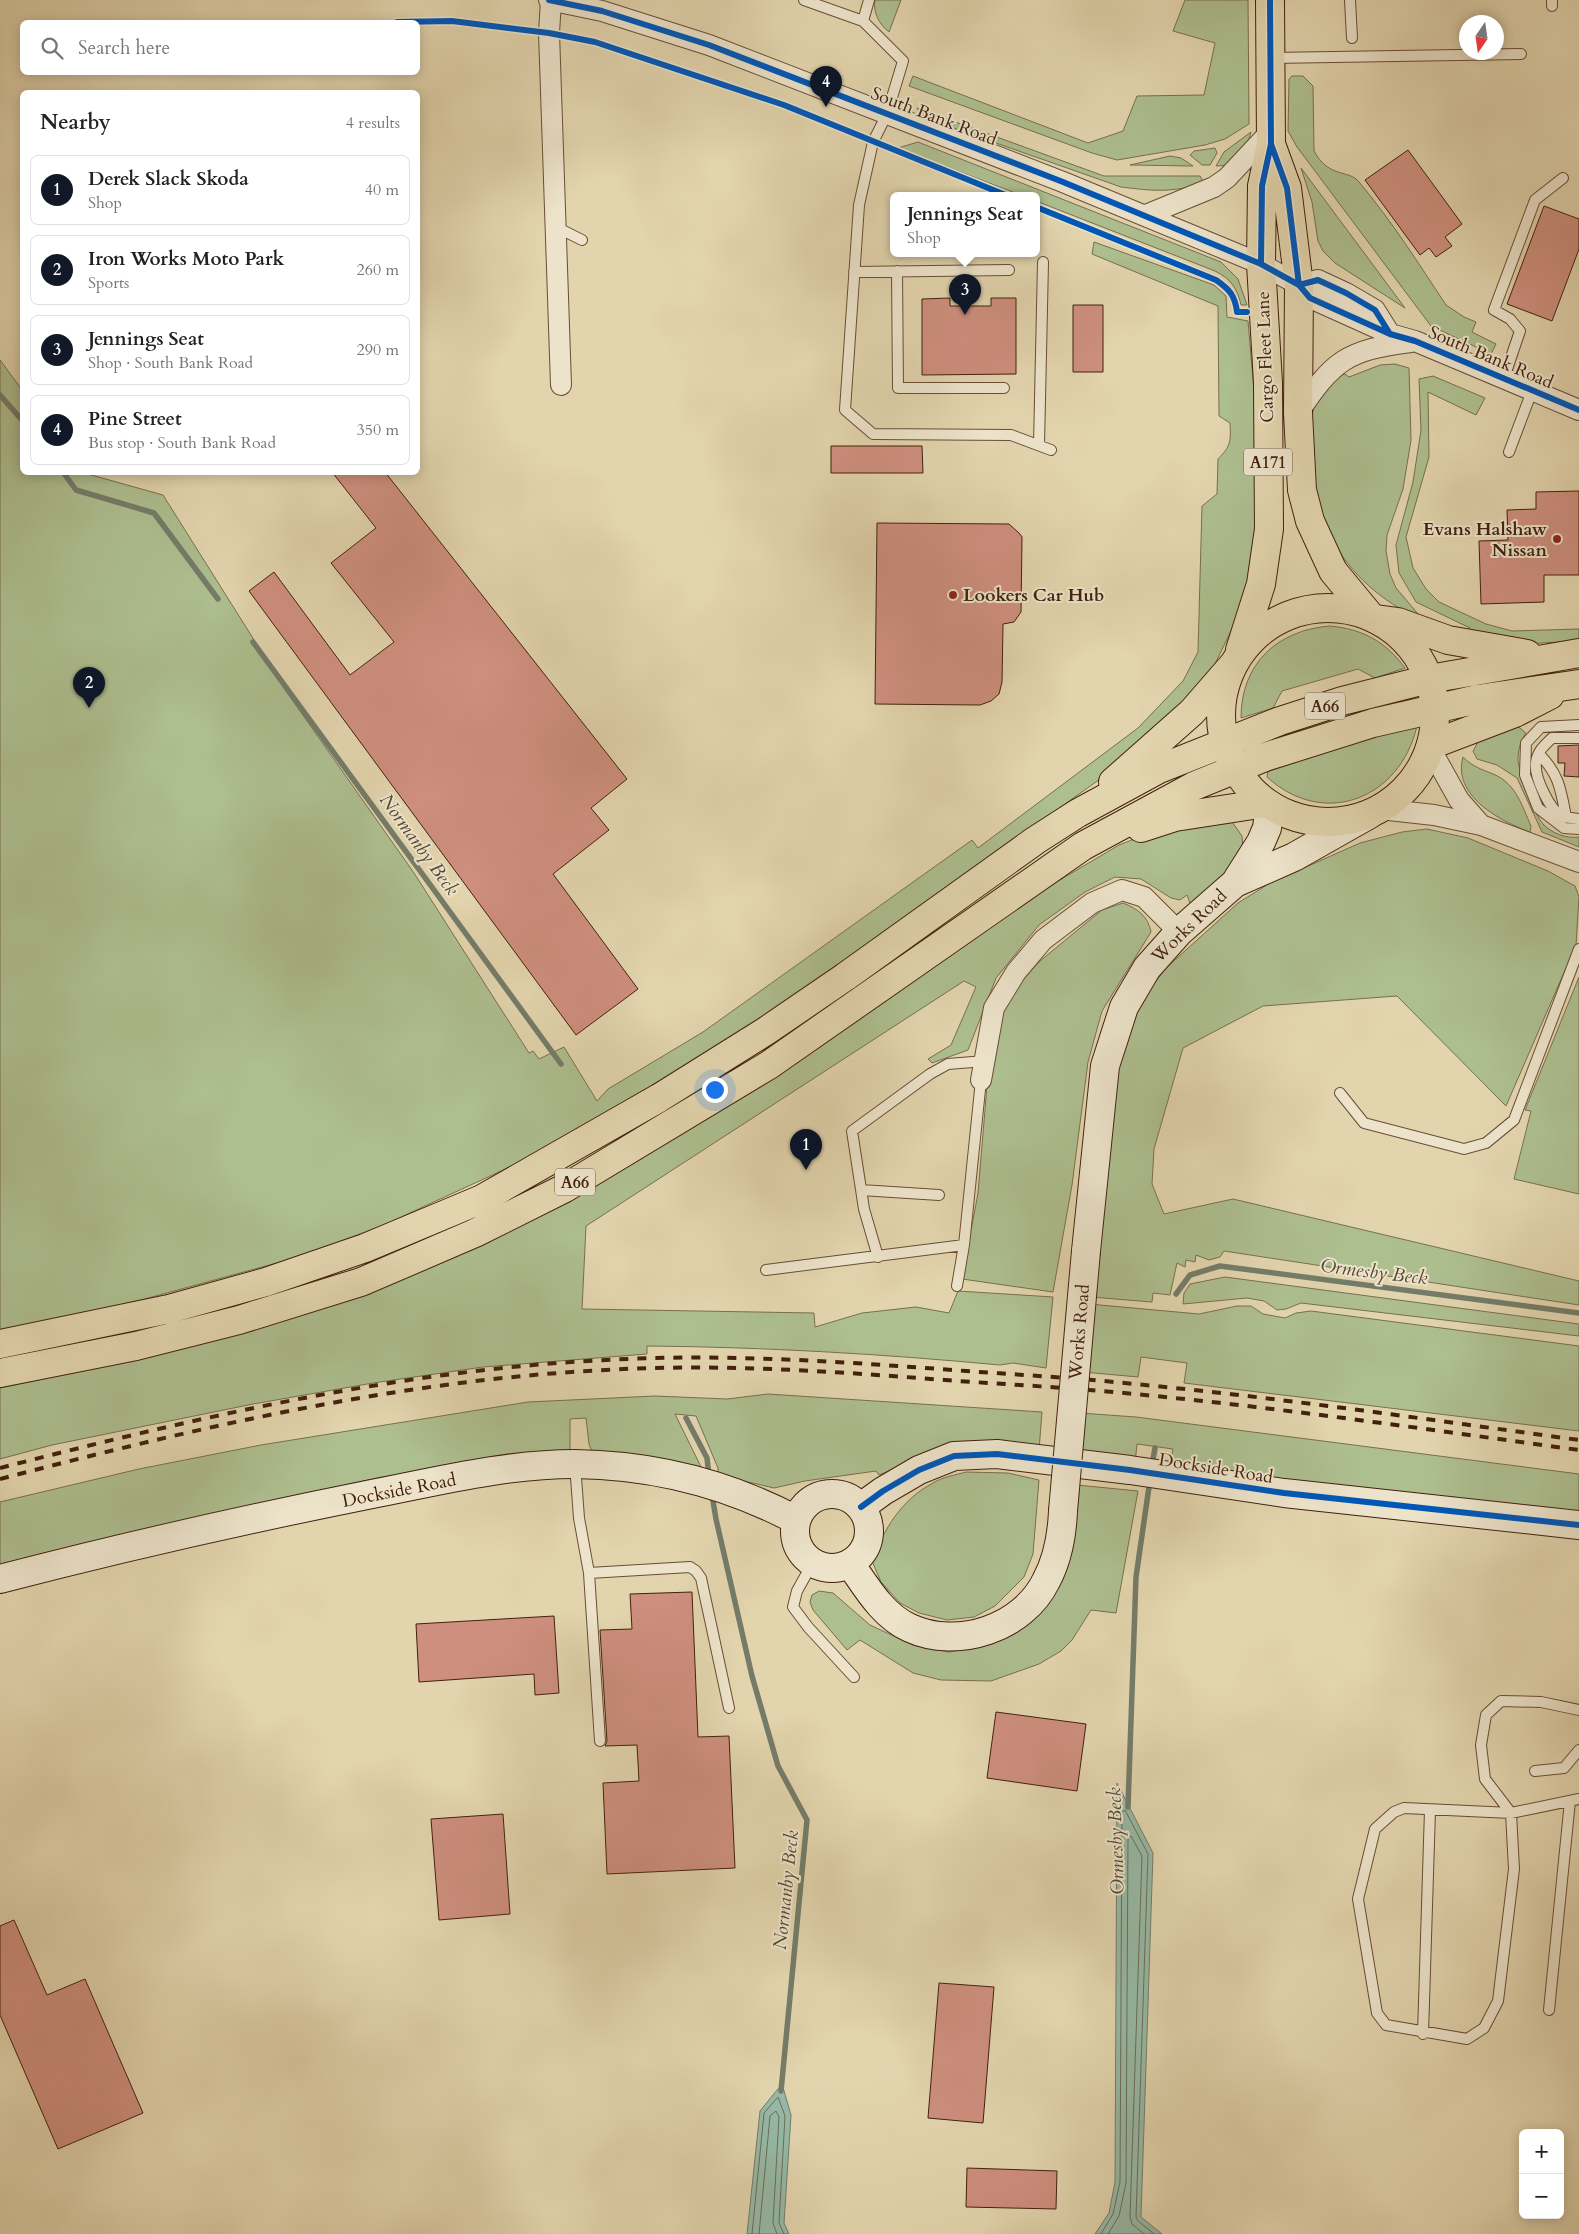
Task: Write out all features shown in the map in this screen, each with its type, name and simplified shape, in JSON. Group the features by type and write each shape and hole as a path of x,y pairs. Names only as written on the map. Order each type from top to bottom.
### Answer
{"main road":[{"name":"Cargo Fleet Lane","path":"1229,755 1220,712 1226,681 1235,661 1261,584 1269,529 1268,383 1262,264 1262,186 1271,137 1270,0"},
{"name":"Cargo Fleet Lane","path":"1271,137 1287,188 1299,285 1298,413 1302,490 1310,521 1333,571 1374,618"},
{"path":"1229,755 1243,781 1268,804 1302,819 1319,822 1353,819 1375,811 1406,789 1424,763 1431,746 1435,710 1429,679 1421,661 1409,644 1394,630 1374,618 1353,611 1334,608 1297,612 1264,629 1250,642 1235,661"},
{"name":"A66","path":"1374,618 1398,622 1448,640 1478,647 1566,655"},
{"name":"A66","path":"0,1373 136,1346 239,1320 361,1282 475,1233 564,1188 769,1065 1083,846 1194,786 1229,755 1306,712 1429,679 1566,655"},
{"name":"A66","path":"1078,813 1192,712 1235,661"},
{"name":"A66","path":"0,1344 169,1309 266,1282 365,1248 482,1199 659,1098 766,1031 845,977 1036,840 1078,813 1159,769 1326,736 1373,723 1478,699 1575,684"},
{"name":"A66","path":"1431,746 1515,713 1575,684"},
{"name":"A66","path":"1083,846 1129,834 1153,823 1174,817 1268,804"},
{"name":"Works Road","path":"850,1565 885,1610 910,1628 940,1636 967,1635 989,1630 1014,1617 1031,1603 1046,1582 1056,1557 1062,1531 1086,1251 1105,1066 1124,1007 1147,968 1179,932 1234,883 1261,842 1267,828 1268,804"},
{"name":"Works Road","path":"1234,883 1294,856 1375,811"},
{"name":"Dockside Road","path":"862,1507 883,1491 919,1470 954,1456 996,1454 1130,1470 1284,1493 1579,1525"},
{"name":"Dockside Road","path":"0,1580 258,1517 500,1471 575,1464 638,1468 726,1489 766,1504 796,1520"},
{"path":"832,1493 846,1496 862,1507 869,1520 870,1532 867,1548 860,1558 850,1565 834,1569 812,1564 802,1554 796,1541 796,1520 802,1507 817,1496 832,1493"}],"street":[{"name":"South Bank Road","path":"550,0 602,11 709,45 1146,216 1262,264 1299,285 1310,298 1390,334 1415,341 1579,410"},
{"path":"550,0 549,33 561,385"},
{"path":"1146,216 1214,187 1227,178 1271,137"},
{"path":"1298,413 1320,380 1344,359 1357,353 1388,345 1415,341"},
{"path":"1431,746 1459,800 1481,826"},
{"path":"1375,811 1434,815 1481,826 1579,862"},
{"path":"983,1070 994,1008 1016,972 1044,940 1092,903 1122,890 1144,897 1179,932"}],"lane":[{"path":"804,0 863,21 903,61 887,114 873,142 859,205 845,410 872,434 1011,435 1051,450"},
{"path":"863,21 868,0"},
{"path":"1350,0 1352,38"},
{"path":"1270,58 1521,54"},
{"path":"1504,378 1520,331 1510,319 1494,310 1535,200 1563,178"},
{"path":"556,227 582,240"},
{"path":"1039,445 1043,262"},
{"path":"854,272 1009,270"},
{"path":"897,272 898,388 1004,388"},
{"path":"1509,452 1532,391"},
{"path":"1579,725 1541,727 1526,742 1525,775 1538,808 1564,828 1579,829"},
{"path":"1579,738 1552,738 1540,748 1535,764 1540,784 1551,807 1566,817 1579,819"},
{"path":"1539,754 1552,767 1558,781 1566,817"},
{"path":"1340,1093 1364,1123 1464,1149 1486,1143 1514,1120 1579,949"},
{"path":"878,1257 864,1209 852,1131 930,1074 948,1064 983,1070 964,1245 957,1286"},
{"path":"861,1190 939,1195"},
{"path":"766,1270 964,1245"},
{"path":"575,1464 579,1518 589,1573 600,1742"},
{"path":"812,1564 797,1591 792,1607 854,1677"},
{"path":"589,1573 690,1567 696,1571 701,1578 729,1708"},
{"path":"1549,2010 1574,1800 1511,1813 1404,1808 1394,1812 1375,1829 1358,1899 1377,2013 1386,2025 1423,2034 1467,2040 1484,2028 1498,2001 1514,1870 1511,1813 1485,1779 1481,1745 1486,1715 1501,1701 1541,1702 1579,1710"},
{"path":"1535,1771 1564,1768 1579,1750"},
{"path":"1423,2034 1430,1810"}],"shaded area":[{"path":"875,0 901,0 889,32 878,18"},
{"path":"1185,0 1248,0 1249,124 1225,139 1205,145 1117,160 1092,153 909,86 913,76 1088,143 1123,131 1137,96 1204,95 1215,43 1173,31"},
{"path":"1292,76 1303,76 1313,86 1314,151 1320,160 1332,170 1355,178 1359,182 1415,258 1446,305 1464,317 1476,322 1472,332 1496,344 1491,354 1431,326 1297,147 1288,131 1289,79"},
{"path":"917,108 1104,176 1200,176 1204,183 1162,190 1121,187 922,117"},
{"path":"1251,132 1248,143 1231,165 1216,166 1224,152"},
{"path":"918,142 1221,262 1238,279 1247,305 1241,305 1238,294 1232,285 1225,277 1215,271 1040,203 1040,192 1013,192 898,148"},
{"path":"1215,148 1217,153 1210,165 1202,165 1190,155 1194,151"},
{"path":"1170,156 1181,158 1193,166 1130,165"},
{"path":"1301,168 1405,308 1335,263 1323,251 1318,241 1312,202"},
{"path":"1094,242 1214,285 1226,296 1227,317 1248,321 1257,426 1256,529 1251,574 1241,610 1215,664 1198,688 1103,777 799,993 710,1051 525,1160 388,1223 306,1255 141,1300 0,1332 0,360 20,387 20,475 91,475 163,495 288,694 414,873 529,1053 533,1051 539,1059 564,1047 597,1101 608,1089 703,1032 972,840 978,848 1138,728 1183,681 1198,652 1202,506 1217,494 1218,459 1228,447 1230,439 1230,423 1219,416 1218,306 1092,254"},
{"path":"1395,364 1409,368 1411,440 1403,489 1387,535 1386,551 1390,574 1396,588 1419,615 1418,618 1392,604 1369,586 1339,552 1320,512 1311,482 1308,463 1308,438 1313,411 1325,388 1345,374 1349,377 1380,365"},
{"path":"1433,376 1485,398 1476,415 1428,392 1429,457 1406,537 1413,568 1426,589 1439,602 1486,624 1512,631 1579,629 1579,641 1522,644 1469,633 1470,628 1416,602 1399,573 1396,545 1413,482 1421,430 1419,379"},
{"path":"1330,626 1353,630 1373,638 1390,651 1405,668 1375,678 1358,669 1282,691 1273,708 1241,718 1243,698 1248,681 1255,666 1266,653 1279,642 1294,634"},
{"path":"1515,724 1526,733 1519,749 1518,762 1536,812 1543,824 1555,833 1579,837 1579,847 1542,832 1517,778 1497,765 1477,759 1473,751 1479,740"},
{"path":"1417,726 1408,751 1394,772 1377,788 1357,798 1335,803 1312,801 1289,793 1267,777 1268,771 1337,747"},
{"path":"1463,757 1474,765 1501,778 1513,789 1531,826 1530,832 1493,814 1471,795 1461,771"},
{"path":"1230,819 1242,836 1243,850 1218,880 1196,900 1190,903 1187,895 1180,900 1171,898 1141,879 1115,877 1085,892 1039,925 996,978 968,1050 932,1063 928,1059 951,1045 976,987 964,981 586,1226 582,1309 814,1313 815,1327 862,1313 916,1307 949,1313 958,1291 1053,1297 1046,1368 1013,1363 1000,1365 824,1352 647,1346 647,1354 483,1367 373,1383 253,1404 52,1445 0,1459 0,1388 122,1362 365,1291 1119,845 1167,826"},
{"path":"1427,829 1468,838 1548,871 1575,886 1579,897 1576,945 1506,1106 1397,996 1263,1006 1183,1048 1154,1149 1152,1184 1164,1214 1233,1199 1579,1281 1579,1305 1224,1251 1220,1257 1209,1260 1196,1255 1195,1262 1186,1260 1185,1267 1177,1263 1170,1295 1153,1293 1152,1302 1091,1297 1119,1050 1144,997 1166,968 1238,903 1270,883 1360,843 1402,832"},
{"path":"1123,903 1145,917 1151,932 1102,1011 1088,1062 1072,1185 1053,1292 962,1279 978,1193 989,1062 1005,1000 1040,961 1102,910"},
{"path":"1579,977 1579,1194 1514,1179 1531,1111 1525,1110"},
{"path":"1225,1277 1579,1324 1579,1336 1301,1303 1286,1309 1277,1310 1264,1301 1247,1298 1183,1304 1184,1293 1190,1284"},
{"path":"1089,1304 1199,1314 1237,1306 1251,1306 1263,1314 1285,1318 1296,1313 1311,1311 1579,1346 1579,1431 1184,1383 1187,1363 1141,1357 1138,1377 1083,1372"},
{"path":"768,1394 1042,1412 1039,1450 949,1446 879,1475 876,1471 805,1481 774,1488 718,1475 718,1468 696,1416 675,1414 702,1469 593,1455 589,1444 586,1418 570,1419 570,1449 566,1454 382,1477 293,1496 0,1566 0,1502 139,1469 261,1445 528,1402 655,1396 727,1399"},
{"path":"1080,1413 1136,1417 1579,1474 1579,1514 1169,1468 1173,1449 1137,1444 1135,1463 1075,1456"},
{"path":"966,1472 1008,1473 1039,1480 1033,1554 1024,1577 995,1606 974,1617 947,1620 919,1613 900,1603 881,1582 872,1561 888,1527 895,1516 912,1498 937,1481"},
{"path":"1077,1485 1138,1491 1116,1613 1091,1610 1072,1640 1061,1651 1039,1664 991,1681 941,1680 913,1673 860,1640 847,1650 813,1610 810,1602 812,1595 819,1591 833,1593 870,1625 913,1645 949,1652 992,1644 1016,1631"}],"water":[{"path":"1117,1783 1153,1853 1141,2217 1162,2234 1095,2234 1109,2213 1115,2182"},
{"path":"782,2084 791,2115 784,2223 789,2234 747,2234 760,2111"}],"building":[{"path":"1408,150 1462,224 1445,237 1452,246 1436,257 1429,248 1420,255 1365,180"},
{"path":"1544,206 1579,219 1579,249 1552,321 1507,304"},
{"path":"950,298 950,306 991,306 991,298 1016,298 1016,374 922,375 922,299"},
{"path":"1073,305 1103,305 1103,372 1073,372"},
{"path":"831,446 922,446 923,473 831,473"},
{"path":"334,475 387,475 627,779 591,808 609,830 553,874 638,989 576,1035 249,591 274,572 350,675 394,642 331,563 376,528"},
{"path":"1579,491 1579,575 1544,575 1544,602 1481,604 1479,541 1508,540 1507,510 1536,509 1536,492"},
{"path":"877,523 1009,524 1022,537 1021,612 1014,622 1003,624 1002,682 999,694 991,701 980,705 875,704"},
{"path":"1579,745 1579,777 1564,776 1565,763 1558,763 1558,746"},
{"path":"692,1592 698,1737 729,1736 735,1868 607,1874 603,1783 639,1781 637,1745 605,1746 607,1741 600,1630 632,1629 630,1594"},
{"path":"554,1616 559,1693 535,1695 534,1674 419,1682 416,1624"},
{"path":"996,1712 1086,1724 1077,1791 987,1778"},
{"path":"503,1814 510,1914 439,1920 431,1819"},
{"path":"14,1920 47,1995 85,1979 143,2113 58,2149 0,2015 0,1926"},
{"path":"939,1983 994,1987 983,2123 928,2118"},
{"path":"967,2168 1057,2171 1056,2209 966,2207"}],"waterway":[{"name":"Normanby Beck","path":"0,395 20,418"},
{"name":"Normanby Beck","path":"65,475 76,490 154,513 218,599"},
{"name":"Normanby Beck","path":"253,642 561,1064"},
{"name":"Ormesby Beck","path":"1176,1294 1190,1275 1220,1266 1579,1313"},
{"name":"Normanby Beck","path":"686,1418 707,1458 709,1476"},
{"name":"Ormesby Beck","path":"1152,1465 1155,1448"},
{"name":"Ormesby Beck","path":"1128,1807 1136,1577 1150,1480"},
{"name":"Normanby Beck","path":"712,1495 752,1676 778,1766 807,1820 781,2091"}],"railway":[{"path":"0,1468 225,1414 377,1385 529,1365 651,1358 741,1358 831,1362 1092,1380 1301,1403 1579,1440"},
{"path":"0,1479 225,1424 377,1395 529,1375 650,1368 738,1368 826,1372 1112,1392 1301,1413 1579,1450"}],"cycle path":[{"path":"549,0 602,11 709,45 1063,182 1261,264 1299,285 1310,298 1390,334 1415,341 1579,410"},
{"path":"1261,264 1262,186 1271,144 1270,0"},
{"path":"420,22 452,21 549,33 595,42 784,105 998,192"},
{"path":"1271,144 1287,188 1299,285"},
{"path":"1040,209 1216,280 1231,293 1237,312 1247,312"},
{"path":"1299,285 1318,280 1346,293 1375,310 1390,334"},
{"path":"861,1507 883,1491 919,1470 954,1456 997,1454 1130,1470 1284,1493 1579,1525"}],"place":[{"name":"Pine Street","path":"826,107"},
{"name":"Jennings Seat","path":"965,315"},
{"name":"Evans Halshaw Nissan","path":"1557,539"},
{"name":"Lookers Car Hub","path":"953,595"},
{"name":"Iron Works Moto Park","path":"89,708"},
{"name":"Derek Slack Skoda","path":"806,1170"}]}
